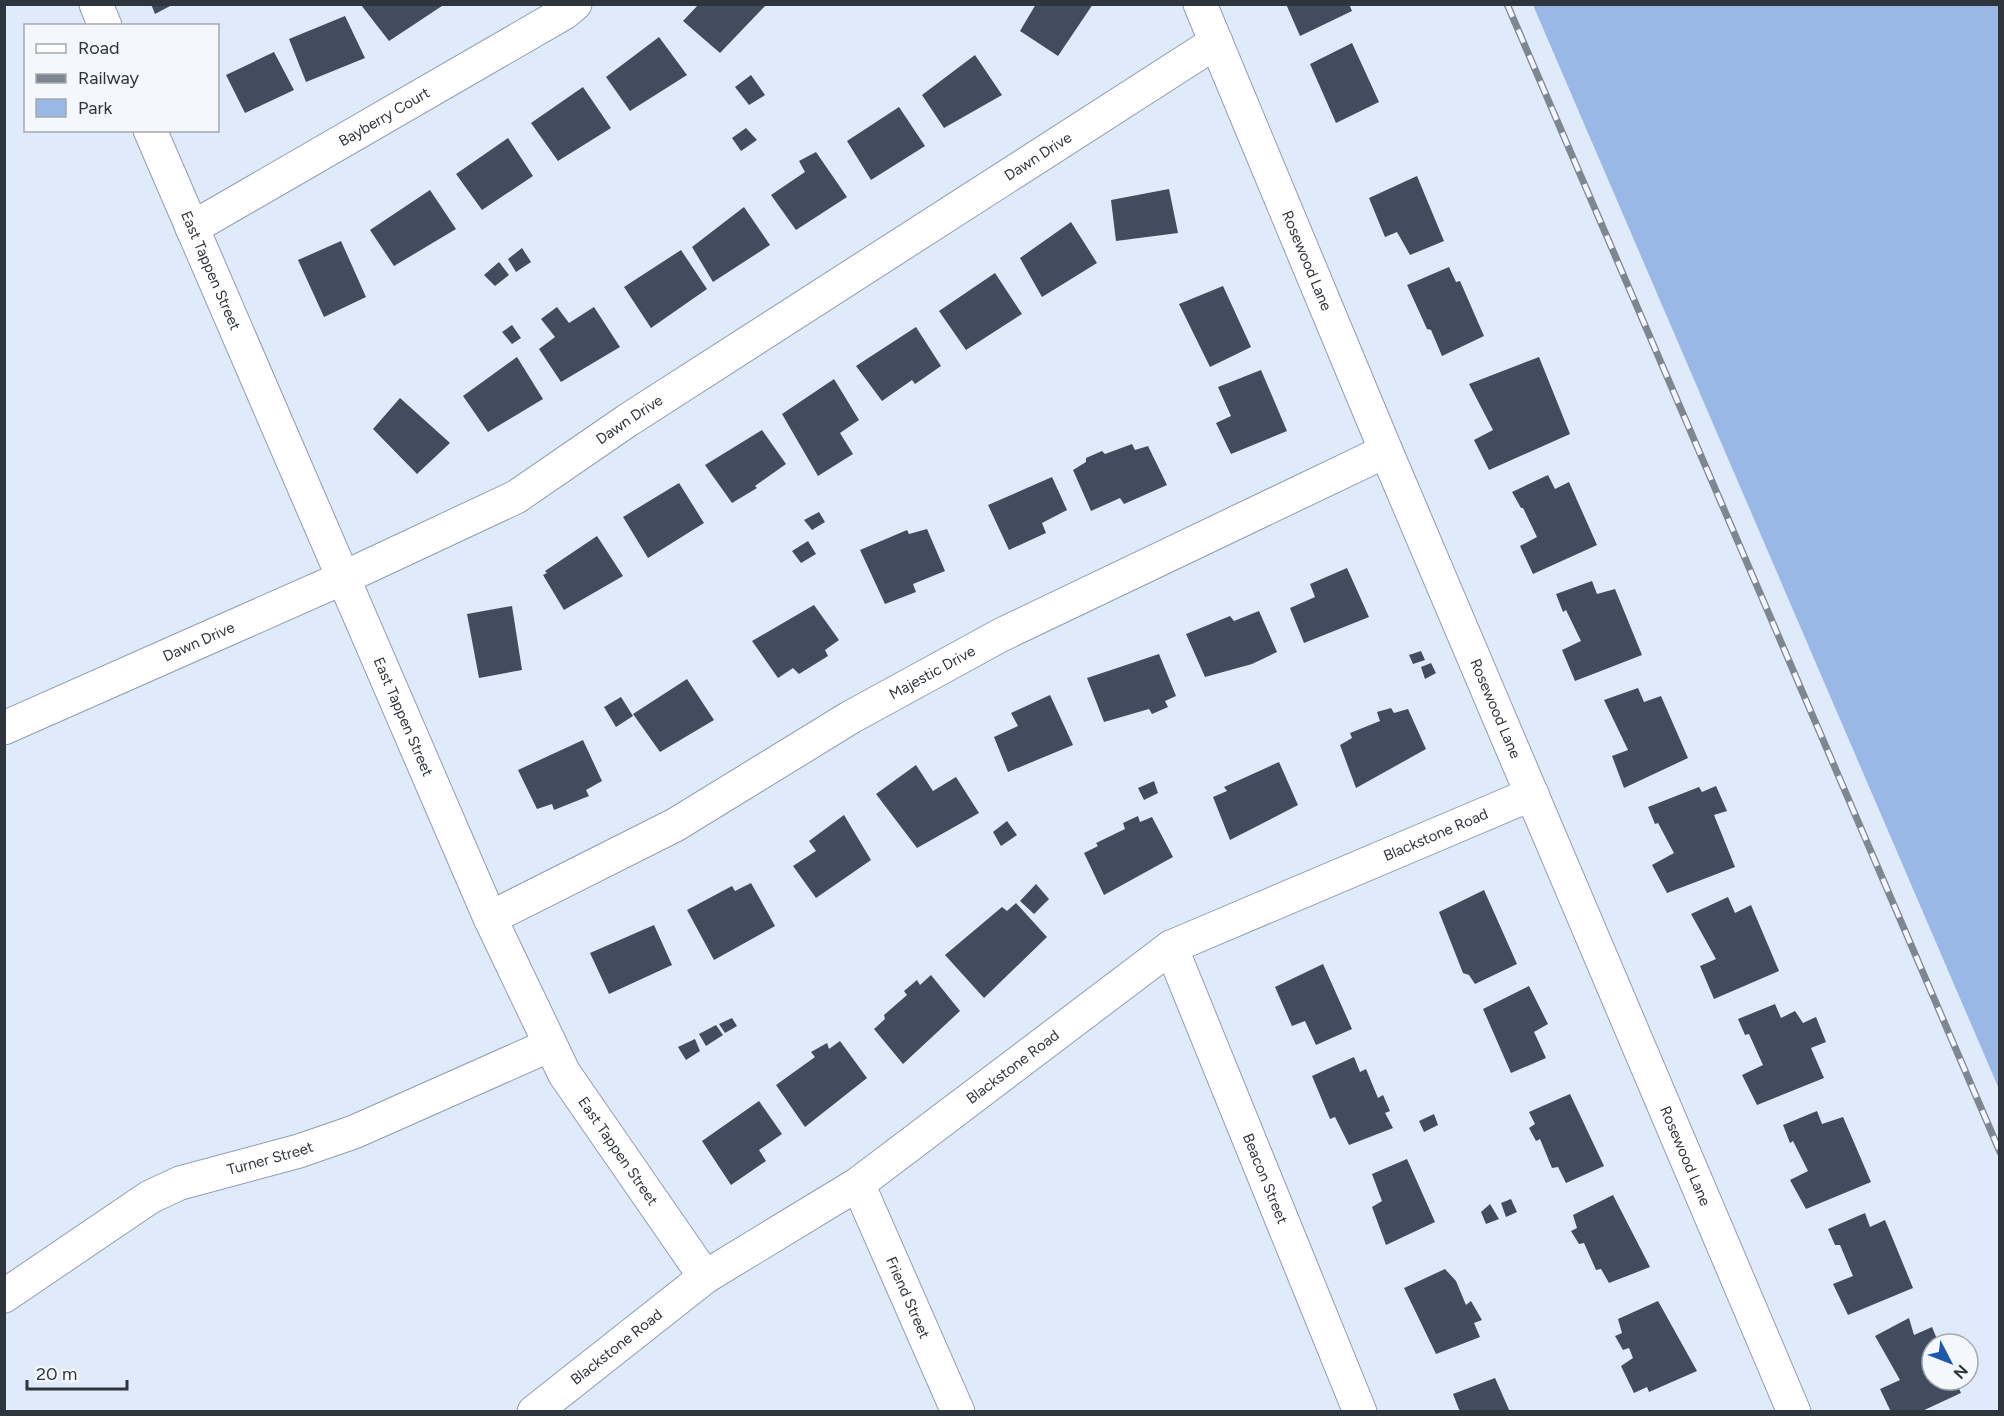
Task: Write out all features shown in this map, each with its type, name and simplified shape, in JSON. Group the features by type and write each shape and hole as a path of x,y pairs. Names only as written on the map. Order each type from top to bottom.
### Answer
{"street":[{"path":"96,4 104,24"},
{"name":"Bayberry Court","path":"192,228 564,13 575,4"},
{"name":"Rosewood Lane","path":"1200,4 1386,451 1794,1412"},
{"name":"Dawn Drive","path":"4,728 343,578 516,497 628,420 1216,42"},
{"name":"East Tappen Street","path":"151,132 490,918 550,1045 564,1073 705,1277"},
{"name":"Majestic Drive","path":"490,918 675,825 851,717 1002,635 1386,451"},
{"name":"Blackstone Road","path":"534,1412 705,1277 858,1184 1171,946 1532,794"},
{"name":"Beacon Street","path":"1171,946 1360,1412"},
{"name":"Turner Street","path":"4,1296 160,1192 180,1183 299,1151 354,1132 550,1045"},
{"name":"Friend Street","path":"858,1184 958,1412"}],"green space":[{"path":"1533,5 1999,5 1999,1089"}],"building":[{"path":"151,4 169,4 170,6 155,14"},
{"path":"362,4 445,4 389,41"},
{"path":"699,4 763,4 765,6 720,53 683,21"},
{"path":"1036,4 1093,4 1058,56 1020,31"},
{"path":"1286,4 1349,4 1352,11 1300,36"},
{"path":"345,16 365,58 306,82 289,39"},
{"path":"659,37 687,75 630,111 606,77"},
{"path":"1352,43 1379,102 1336,123 1310,64"},
{"path":"274,52 294,90 245,113 226,75"},
{"path":"975,55 1002,95 944,128 922,95"},
{"path":"751,75 765,95 749,105 735,87"},
{"path":"583,87 611,128 558,161 531,123"},
{"path":"899,107 925,146 871,180 847,141"},
{"path":"746,128 757,140 741,151 732,138"},
{"path":"508,138 533,176 482,210 456,174"},
{"path":"816,152 847,197 796,230 771,195 805,172 799,161"},
{"path":"1417,176 1444,241 1410,255 1397,232 1385,237 1369,198"},
{"path":"1169,189 1178,233 1116,241 1111,200"},
{"path":"430,190 456,229 394,266 370,230"},
{"path":"744,207 770,245 713,282 692,247"},
{"path":"1071,222 1097,263 1042,297 1020,258"},
{"path":"341,241 366,297 324,317 298,260"},
{"path":"522,248 531,262 516,272 508,259"},
{"path":"681,250 707,289 651,328 624,287"},
{"path":"499,262 509,275 495,286 484,275"},
{"path":"1449,267 1456,282 1460,281 1484,336 1442,356 1407,285"},
{"path":"995,273 1022,314 966,350 939,311"},
{"path":"1223,286 1251,347 1210,367 1179,304"},
{"path":"557,307 569,323 594,307 620,347 561,382 539,349 555,337 541,319"},
{"path":"512,325 521,338 512,344 502,332"},
{"path":"916,327 941,366 915,384 912,380 882,401 856,366"},
{"path":"517,357 543,399 488,432 463,396"},
{"path":"1539,357 1570,434 1489,470 1474,440 1493,430 1469,384"},
{"path":"1261,370 1287,431 1231,454 1216,423 1231,416 1218,387"},
{"path":"834,379 859,420 840,433 853,454 818,476 782,414"},
{"path":"400,398 450,443 417,474 373,429"},
{"path":"762,430 786,464 755,486 757,488 732,503 705,465"},
{"path":"1132,444 1135,450 1148,446 1167,485 1124,504 1120,498 1091,511 1073,470 1086,462 1086,458 1102,451 1105,454"},
{"path":"1548,475 1555,489 1569,482 1597,545 1533,574 1520,546 1537,537 1523,508 1512,492"},
{"path":"1052,477 1067,510 1042,523 1046,533 1009,550 988,505"},
{"path":"679,483 704,523 648,558 623,517"},
{"path":"819,512 825,522 812,530 804,520"},
{"path":"927,529 945,571 913,584 916,592 885,604 860,550 907,530 909,534"},
{"path":"597,536 623,576 564,610 543,575 547,573 545,571"},
{"path":"808,541 816,554 801,563 792,551"},
{"path":"1347,568 1369,617 1304,643 1290,608 1315,597 1310,584"},
{"path":"1592,581 1597,594 1615,589 1642,655 1575,681 1562,650 1581,641 1566,610 1563,612 1556,594"},
{"path":"814,605 839,640 825,650 828,656 799,674 793,668 778,678 752,641"},
{"path":"512,606 522,670 479,678 467,614"},
{"path":"1259,611 1277,652 1252,664 1205,677 1186,634 1230,616 1234,621"},
{"path":"1421,651 1425,660 1413,664 1409,655"},
{"path":"1159,654 1176,696 1165,701 1168,707 1152,714 1149,709 1104,722 1087,678"},
{"path":"1431,663 1436,673 1425,679 1421,667"},
{"path":"687,679 714,720 660,752 633,714"},
{"path":"1638,688 1644,702 1661,696 1688,758 1624,788 1612,756 1628,750 1604,700"},
{"path":"1050,695 1073,745 1008,772 994,737 1018,726 1011,713"},
{"path":"621,697 633,716 616,727 604,707"},
{"path":"1391,708 1394,713 1408,709 1426,749 1356,788 1340,745 1352,738 1350,733 1380,721 1377,712"},
{"path":"583,740 602,781 586,790 589,796 554,810 552,804 537,809 518,770"},
{"path":"1279,762 1298,805 1230,840 1213,797 1227,791 1224,787"},
{"path":"916,765 933,791 956,777 979,813 917,848 876,794"},
{"path":"1154,781 1158,793 1144,800 1138,788"},
{"path":"1716,786 1727,811 1714,815 1735,867 1667,893 1652,865 1674,853 1658,823 1655,824 1648,807 1699,787 1702,792"},
{"path":"844,815 871,860 816,898 793,866 816,851 809,841"},
{"path":"1138,816 1140,822 1152,817 1173,857 1104,895 1084,853 1098,846 1096,843 1125,829 1123,823"},
{"path":"1007,821 1017,835 1001,846 993,832"},
{"path":"751,883 775,926 714,960 687,910 732,886 735,891"},
{"path":"1036,884 1049,899 1034,914 1020,901"},
{"path":"1484,890 1517,964 1475,984 1469,975 1463,973 1439,912"},
{"path":"1728,897 1735,913 1751,905 1779,971 1714,999 1700,966 1716,959 1691,914"},
{"path":"1016,903 1047,937 984,998 945,955 1002,907 1007,911"},
{"path":"654,925 672,965 609,994 590,953"},
{"path":"1323,964 1352,1029 1316,1045 1305,1021 1292,1026 1275,987"},
{"path":"931,975 960,1011 903,1064 874,1029 885,1019 884,1015 907,995 904,991 917,980 920,985"},
{"path":"1529,986 1548,1024 1534,1032 1546,1058 1511,1073 1483,1009"},
{"path":"1775,1004 1781,1018 1795,1011 1803,1023 1816,1017 1826,1042 1811,1048 1824,1078 1757,1105 1742,1075 1763,1065 1749,1034 1745,1035 1738,1019"},
{"path":"732,1018 737,1026 725,1033 719,1024"},
{"path":"716,1025 723,1035 706,1046 699,1034"},
{"path":"695,1039 700,1051 686,1060 678,1047"},
{"path":"840,1041 867,1078 805,1127 776,1085 815,1057 811,1052 827,1043 829,1049"},
{"path":"1354,1057 1360,1072 1366,1069 1378,1098 1383,1095 1390,1111 1385,1113 1393,1128 1349,1145 1335,1117 1330,1119 1312,1076"},
{"path":"1570,1094 1604,1166 1566,1183 1558,1167 1552,1168 1540,1139 1536,1141 1529,1128 1535,1124 1529,1112"},
{"path":"759,1101 782,1134 759,1150 766,1161 731,1185 702,1141"},
{"path":"1817,1111 1822,1124 1843,1117 1871,1182 1806,1209 1790,1180 1808,1171 1793,1141 1790,1143 1783,1125"},
{"path":"1434,1114 1438,1125 1424,1132 1419,1121"},
{"path":"1407,1159 1435,1222 1386,1245 1372,1207 1382,1201 1372,1174"},
{"path":"1613,1195 1650,1267 1609,1283 1601,1269 1596,1270 1584,1243 1579,1244 1571,1231 1577,1228 1573,1215"},
{"path":"1511,1199 1517,1212 1506,1217 1501,1203"},
{"path":"1490,1204 1499,1219 1486,1224 1481,1212"},
{"path":"1865,1213 1870,1227 1885,1220 1913,1288 1848,1315 1833,1284 1853,1276 1840,1245 1835,1245 1828,1229"},
{"path":"1445,1269 1456,1281 1466,1305 1471,1301 1482,1320 1474,1323 1480,1337 1436,1354 1404,1288"},
{"path":"1658,1301 1697,1371 1649,1392 1647,1387 1634,1393 1621,1366 1633,1358 1629,1348 1623,1350 1615,1336 1622,1333 1618,1319"},
{"path":"1909,1318 1914,1335 1920,1332 1920,1392 1961,1393 1920,1412 1891,1412 1880,1389 1900,1380 1875,1336"},
{"path":"1932,1327 1934,1332 1921,1332"},
{"path":"1495,1378 1510,1412 1460,1412 1453,1394"}],"railway":[{"path":"1507,4 2000,1152"}]}
